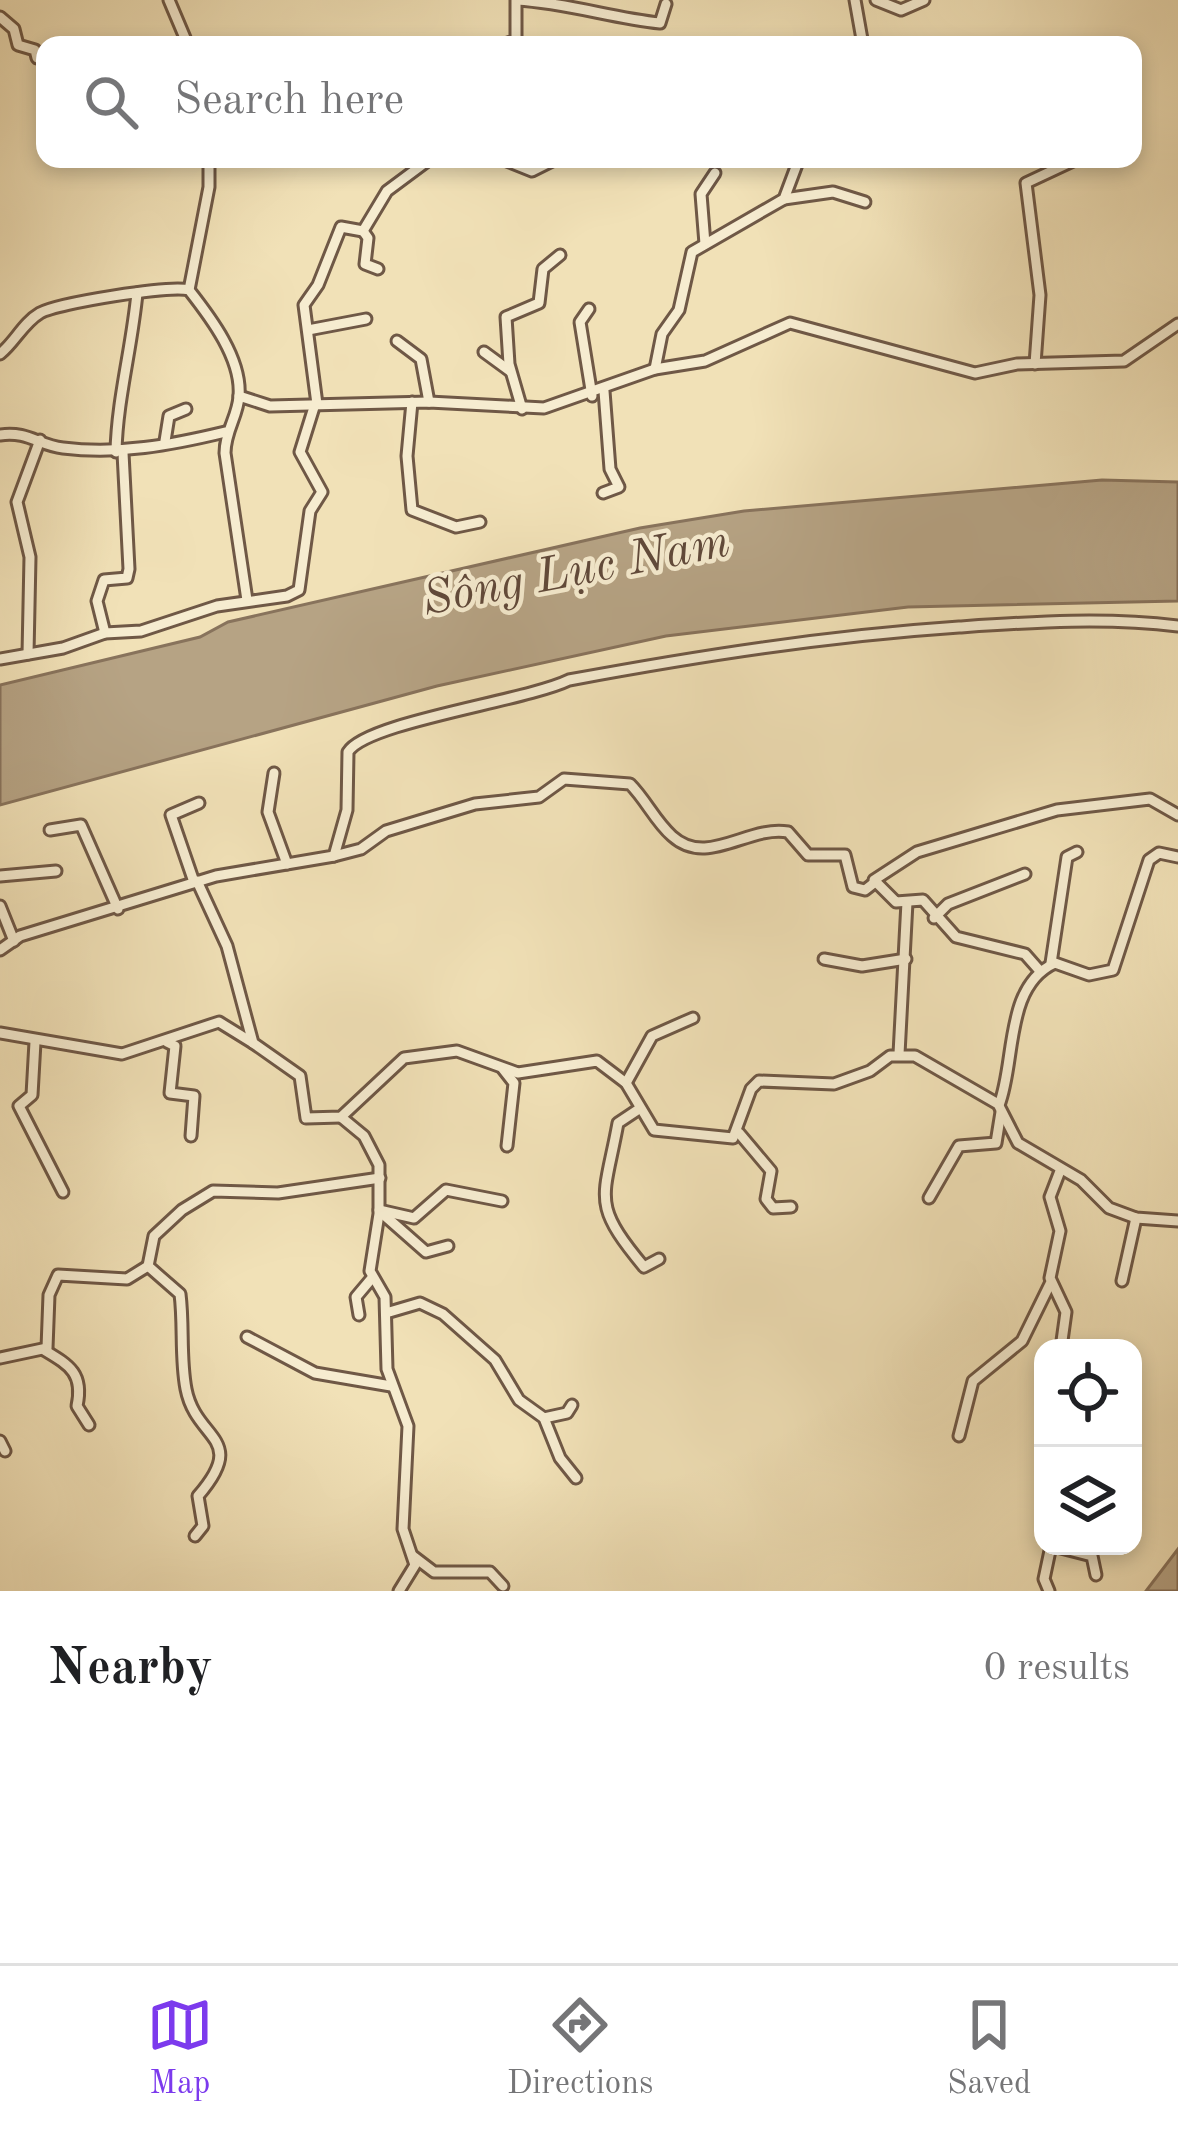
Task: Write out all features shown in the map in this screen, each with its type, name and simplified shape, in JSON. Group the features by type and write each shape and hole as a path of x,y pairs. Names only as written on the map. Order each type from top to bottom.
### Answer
{"street":[{"path":"169,0 184,36"},
{"path":"516,36 517,0 573,4 626,23 660,23 666,4"},
{"path":"876,0 901,10 924,0"},
{"path":"856,1 862,36"},
{"path":"0,17 14,29 16,42 36,55"},
{"path":"208,168 209,187 189,290 220,333 239,396 225,432 247,600"},
{"path":"363,231 387,191 418,168"},
{"path":"784,199 796,168"},
{"path":"1035,364 1040,296 1026,183 1058,168"},
{"path":"705,244 700,194 716,173"},
{"path":"655,369 662,334 679,310 692,253 721,241 784,199 833,191 866,202"},
{"path":"0,659 105,633 141,631 247,600 287,596 302,585 310,511 322,492 301,452 316,404 302,311 344,226 363,231 368,238 365,264 378,269"},
{"path":"523,410 508,356 507,314 539,302 543,269 560,255"},
{"path":"0,354 34,316 53,307 160,287 189,290"},
{"path":"105,633 99,588 104,580 127,578 129,569 117,410 126,389 137,293"},
{"path":"590,309 580,322 592,396"},
{"path":"308,330 366,319"},
{"path":"239,396 270,406 429,402 523,410 592,396 655,369 705,361 797,322 969,373 1035,364 1124,361 1178,324"},
{"path":"397,341 421,359 429,402"},
{"path":"484,352 514,374"},
{"path":"603,493 619,487 610,469 604,391"},
{"path":"412,402 407,456 412,510 457,527 480,522"},
{"path":"165,441 169,416 186,409"},
{"path":"0,435 27,433 58,448 119,453 225,432"},
{"path":"28,654 30,557 17,502 40,440"},
{"path":"334,856 347,810 348,752 380,731 543,693 569,680 782,642 1102,618 1178,626"},
{"path":"274,773 268,812 286,864"},
{"path":"0,950 14,940 196,882 361,849 395,827 475,804 539,797 564,778 630,784 676,840 705,850 766,830 788,832 808,855 844,855 853,887 865,890 880,872 917,852 1058,810 1150,799 1178,814"},
{"path":"199,802 171,815 227,946 253,1043"},
{"path":"50,830 81,825 118,909"},
{"path":"928,1198 959,1146 996,1143 1012,1033 1045,968 1067,857 1077,852"},
{"path":"874,883 891,900 923,900 934,918 956,937 1025,954 1045,968 1096,976 1114,970 1149,860 1159,853 1177,854"},
{"path":"0,876 56,871"},
{"path":"934,918 948,904 1025,874"},
{"path":"899,1054 907,902"},
{"path":"0,906 14,940"},
{"path":"824,959 862,967 906,959"},
{"path":"626,1083 652,1036 693,1018"},
{"path":"0,1033 122,1054 218,1022 300,1076 303,1115 341,1117 371,1145 380,1178 372,1278 356,1297 359,1315"},
{"path":"35,1042 32,1095 19,1106 63,1192"},
{"path":"167,1042 175,1046 170,1094 194,1096 191,1136"},
{"path":"341,1117 404,1058 457,1051 518,1073 592,1060 626,1083 639,1109 662,1133 733,1138 739,1133 745,1103 760,1082 839,1084 899,1054 922,1059 1000,1108 1018,1144 1081,1180 1109,1208 1136,1218 1178,1221"},
{"path":"503,1069 514,1083 507,1146"},
{"path":"639,1109 618,1123 604,1203 608,1224 644,1267 659,1259"},
{"path":"739,1133 770,1172 766,1199 776,1209 791,1207"},
{"path":"959,1436 973,1381 1022,1341 1050,1284 1060,1231 1050,1197 1060,1171"},
{"path":"0,1358 49,1345 49,1295 58,1275 127,1279 148,1266 154,1237 182,1210 213,1191 278,1193 380,1178"},
{"path":"379,1212 415,1218 446,1190 502,1201"},
{"path":"379,1212 426,1252 448,1246"},
{"path":"1122,1281 1136,1218"},
{"path":"148,1266 180,1294 188,1396 219,1447 218,1474 197,1500 203,1526 195,1536"},
{"path":"372,1278 385,1297 391,1386 408,1426 403,1529 415,1569 399,1591"},
{"path":"1050,1284 1066,1312 1062,1339"},
{"path":"386,1313 420,1303 443,1314 495,1360 520,1400 544,1418 560,1458 576,1478"},
{"path":"247,1337 315,1373 391,1386"},
{"path":"44,1350 71,1366 81,1387 77,1406 89,1425"},
{"path":"544,1418 567,1413 572,1405"},
{"path":"1049,1591 1044,1579 1050,1555"},
{"path":"1088,1555 1096,1575"},
{"path":"413,1556 434,1572 490,1572 503,1586"}],"water":[{"name":"Sông Lục Nam","path":"1102,480 1178,482 1178,601 908,607 666,636 437,686 0,805 0,685 200,637 228,622 640,528 744,511"},
{"path":"1178,1549 1178,1591 1146,1591"}]}
